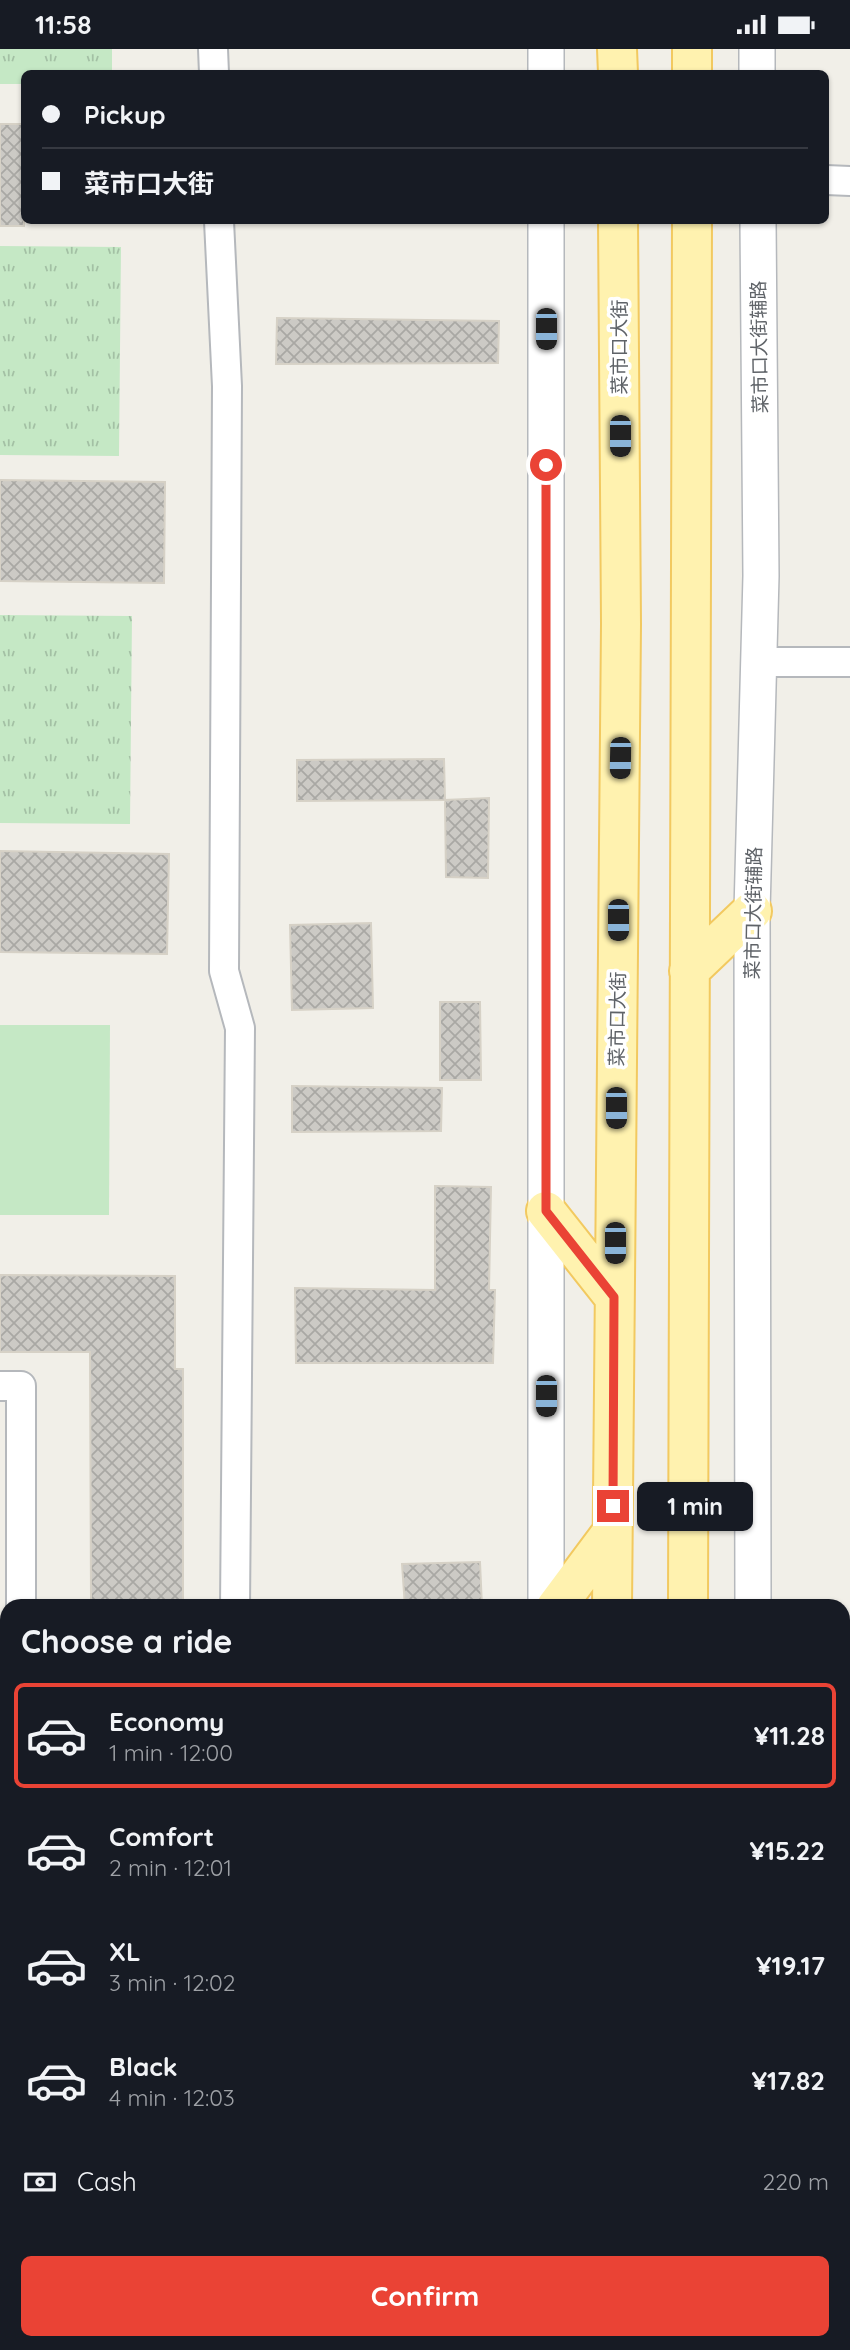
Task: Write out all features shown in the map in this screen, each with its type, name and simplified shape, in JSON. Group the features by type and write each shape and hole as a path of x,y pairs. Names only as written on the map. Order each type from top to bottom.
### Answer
{"main road":[{"path":"618,49 618,70"},
{"path":"692,49 692,70"},
{"name":"菜市口大街","path":"612,1599 621,624 618,224"},
{"path":"688,1599 692,224"},
{"path":"689,971 752,911"},
{"path":"546,1211 614,1297"},
{"path":"562,1599 612,1532"}],"street":[{"path":"213,49 214,70"},
{"path":"546,49 546,70"},
{"path":"757,49 757,70"},
{"path":"829,180 850,181"},
{"path":"219,224 227,386 224,971 240,1028 235,1599"},
{"path":"546,224 546,1599"},
{"name":"菜市口大街辅路","path":"754,1599 752,911 761,563 758,224"},
{"path":"759,662 850,662"},
{"path":"0,1386 21,1386 21,1599"}],"green space":[{"path":"0,49 112,49 112,70 21,70 21,84 0,84"},
{"path":"0,246 121,247 119,456 0,455"},
{"path":"0,615 132,616 130,824 0,823"},
{"path":"0,1025 110,1025 109,1215 0,1215"}],"building":[{"path":"0,124 21,124 21,224 24,226 0,226"},
{"path":"277,318 499,321 498,363 276,364"},
{"path":"0,480 165,482 164,583 0,581"},
{"path":"444,759 445,800 297,801 297,760"},
{"path":"489,798 488,878 446,877 445,800"},
{"path":"0,851 169,854 167,954 0,952"},
{"path":"371,923 373,1008 292,1010 290,925"},
{"path":"440,1002 480,1002 481,1080 440,1080"},
{"path":"292,1086 442,1088 441,1131 292,1132"},
{"path":"435,1186 491,1187 489,1290 495,1290 493,1363 296,1363 295,1288 435,1290"},
{"path":"0,1275 175,1276 175,1369 183,1369 183,1599 91,1599 90,1352 0,1352"},
{"path":"480,1562 482,1599 404,1599 402,1564"}],"route":[{"path":"546,465 546,1211 614,1297 613,1506"}]}
